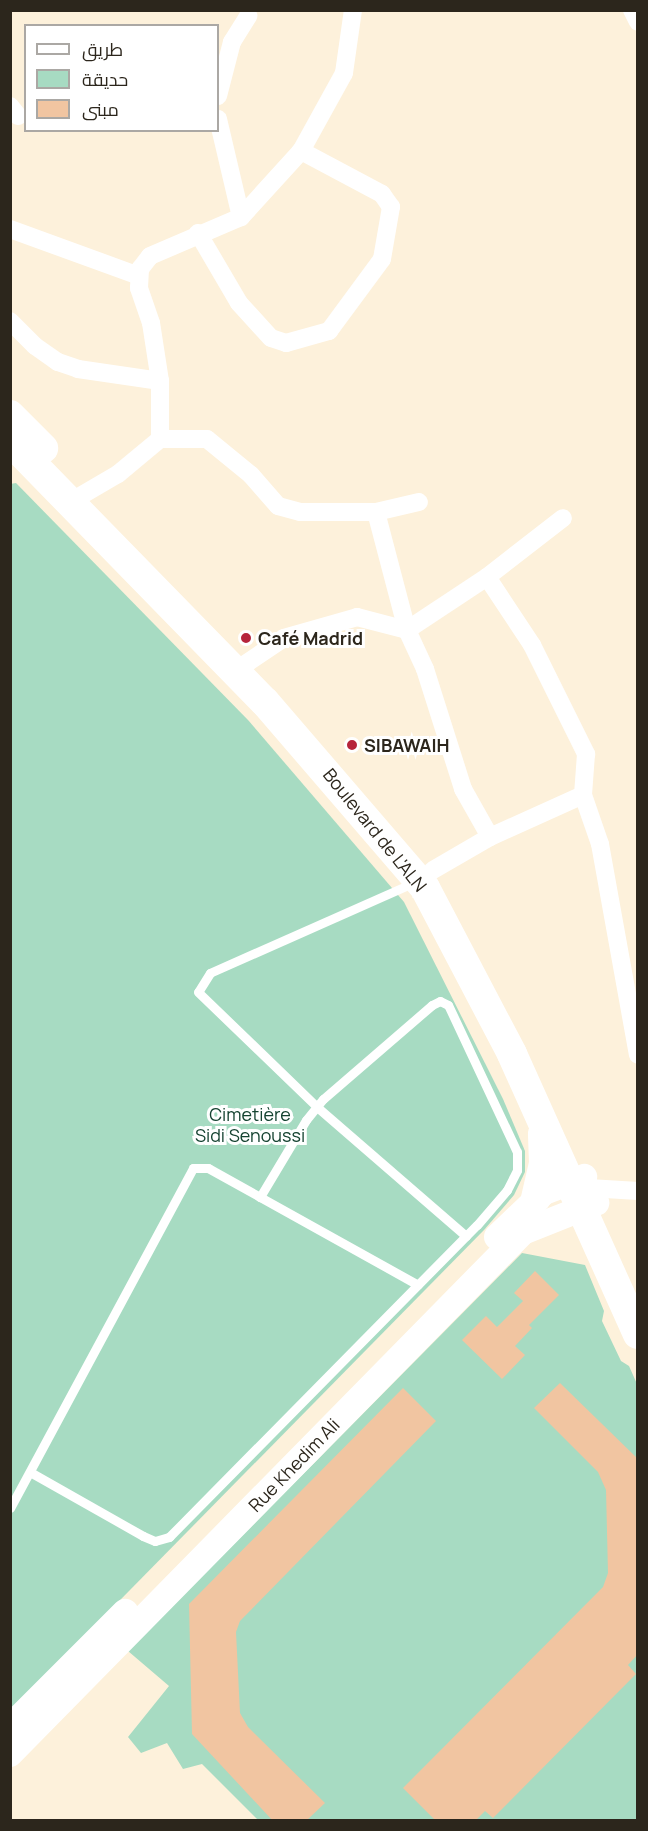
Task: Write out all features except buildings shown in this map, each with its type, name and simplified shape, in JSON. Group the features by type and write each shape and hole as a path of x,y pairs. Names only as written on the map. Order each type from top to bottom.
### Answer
{"main road":[{"name":"Boulevard de L'ALN","path":"10,415 78,496 241,665 341,786 426,875 520,1035 584,1192 627,1285 638,1334"},
{"name":"Boulevard de L'ALN","path":"17,455 78,496"},
{"name":"Boulevard de L'ALN","path":"426,875 542,1119 584,1192"},
{"path":"536,1198 544,1164 542,1119"},
{"name":"Rue Khedim Ali","path":"10,1727 536,1198 584,1192"},
{"name":"Rue Khedim Ali","path":"10,1754 523,1232 584,1192"}],"street":[{"path":"160,439 160,381 151,322 139,276 150,256 198,233 241,217 301,151 344,73 353,10"},
{"path":"219,92 232,42 248,16"},
{"path":"219,123 241,217"},
{"path":"198,233 239,303 271,338 286,343 329,332 382,259 391,207 382,194 301,151"},
{"path":"10,229 139,276"},
{"path":"10,321 35,346 58,362 160,381"},
{"path":"78,496 118,474 160,439 207,439 251,475 278,506 300,512 376,512 419,502"},
{"path":"376,512 407,630 425,669 463,789 489,837"},
{"path":"241,665 284,638 357,617 407,630 487,577 563,518"},
{"path":"487,577 532,645 586,754 583,795 600,844 638,1055"},
{"path":"426,875 489,837 583,795"},
{"path":"584,1192 638,1191"}],"lane":[{"path":"426,875 210,973 198,992 317,1107 466,1236"},
{"path":"30,1472 143,1536 155,1541 169,1537 466,1236 507,1190 517,1170 517,1152 448,1005 440,1001 432,1005 317,1107 260,1197"},
{"path":"10,1508 193,1168 208,1168 418,1284"}],"green space":[{"name":"Cimetière Sidi Senoussi","path":"16,483 248,720 404,902 503,1099 525,1151 525,1172 514,1195 484,1230 11,1711 10,484"},
{"path":"522,1253 585,1265 604,1311 602,1321 621,1361 629,1366 637,1384 637,1820 258,1820 202,1764 183,1769 167,1743 141,1753 128,1737 169,1686 128,1651"}],"place":[{"name":"Café Madrid","path":"246,638"},
{"name":"SIBAWAIH","path":"352,745"}]}
